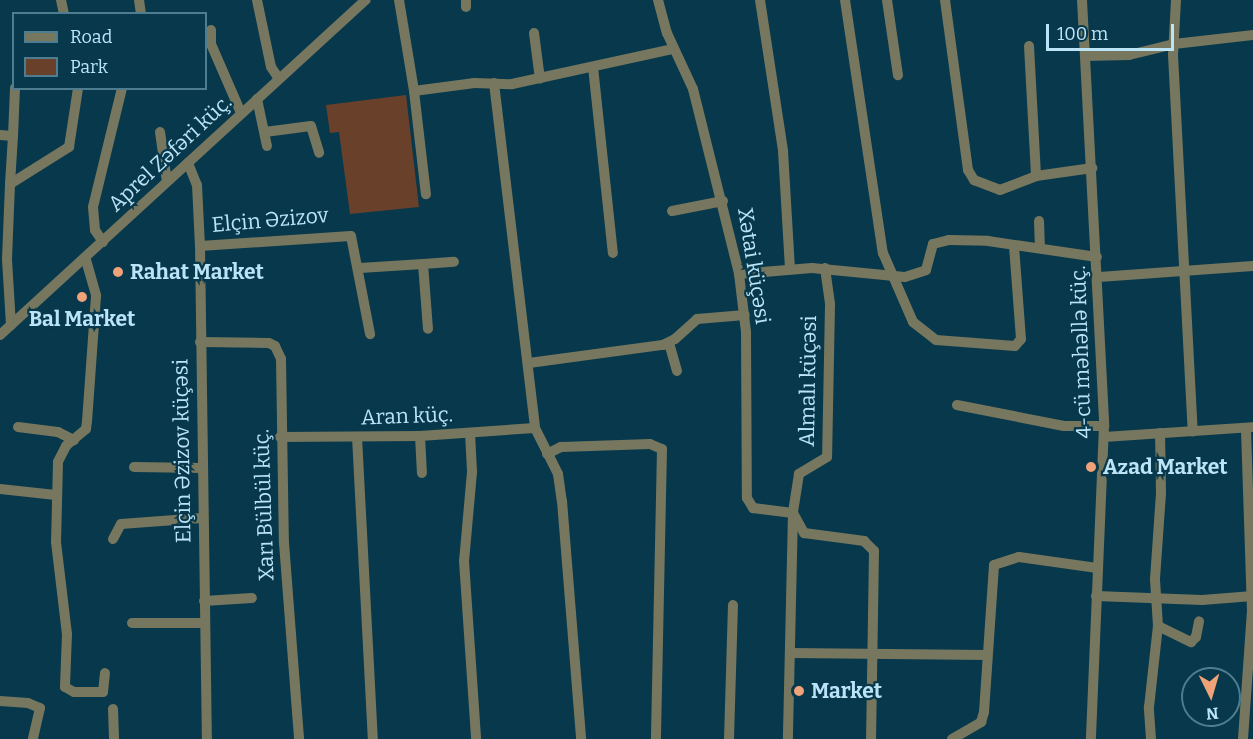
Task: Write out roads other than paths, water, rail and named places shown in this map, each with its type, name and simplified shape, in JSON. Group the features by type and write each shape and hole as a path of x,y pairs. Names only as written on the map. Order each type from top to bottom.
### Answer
{"street":[{"path":"257,0 271,67 279,79"},
{"name":"Aprel Zəfəri küç.","path":"0,335 86,260 241,113 366,0"},
{"path":"399,0 414,91 426,194"},
{"name":"Xətai küçəsi","path":"660,0 673,49 693,89 723,201 739,274 745,315 747,498 753,508 793,513"},
{"path":"760,0 783,151 790,269"},
{"path":"844,0 883,253 910,316 930,338 1015,346 1021,339 1014,244"},
{"path":"887,0 898,75"},
{"path":"945,0 970,176 1000,190 1036,176 1092,168"},
{"name":"4-cü məhəllə küç.","path":"1082,0 1099,278 1104,431 1091,739"},
{"path":"1176,0 1174,44 1187,271 1193,431"},
{"path":"211,30 211,44 229,77 241,113"},
{"path":"534,33 540,79"},
{"path":"1085,56 1129,55 1174,44 1253,35"},
{"path":"1029,46 1036,176"},
{"path":"414,91 540,79 673,49"},
{"path":"593,67 613,253"},
{"path":"494,83 536,428 558,474 562,501 581,739"},
{"path":"11,325 7,259 15,90"},
{"path":"10,184 20,181 69,147 78,90"},
{"path":"103,242 95,230 93,207 122,90"},
{"path":"257,99 267,146"},
{"path":"265,132 311,126 319,153"},
{"path":"160,132 167,182"},
{"path":"0,135 13,136"},
{"name":"Elçin Əzizov küçəsi","path":"188,163 196,185 200,246 201,468 207,739"},
{"path":"672,211 723,201"},
{"path":"1039,222 1040,249"},
{"name":"Elçin Əzizov","path":"200,246 347,234 354,241 370,334"},
{"path":"739,274 825,268 895,277 926,270 930,248 938,241 1014,244 1097,257"},
{"path":"86,260 96,296 87,421 86,429 62,452 58,462 56,542 67,634 65,687 74,692 104,692 105,673"},
{"path":"360,268 454,262"},
{"path":"423,264 428,329"},
{"path":"1099,278 1253,266"},
{"name":"Almalı küçəsi","path":"793,513 799,474 827,456 830,305 825,268"},
{"path":"529,363 669,343 697,319 745,315"},
{"name":"Xarı Bülbül küç.","path":"200,342 275,346 281,359 280,437 288,622 299,739"},
{"path":"669,343 677,371"},
{"path":"957,405 1064,426 1104,431 1160,433 1250,427 1252,596 1243,739"},
{"path":"18,427 58,432 74,440"},
{"name":"Aran küç.","path":"280,437 420,436 536,428"},
{"path":"470,433 472,472 464,561 476,739"},
{"path":"1151,739 1149,707 1158,626 1156,599 1160,433"},
{"path":"420,436 422,473"},
{"path":"357,437 373,739"},
{"path":"547,454 561,447 650,444 662,449 656,739"},
{"path":"134,467 201,468"},
{"path":"0,489 56,495"},
{"path":"789,739 793,513"},
{"path":"793,513 804,533 864,541 874,551 871,739"},
{"path":"113,539 121,524 202,518"},
{"path":"952,739 981,722 994,565 1019,557 1097,568"},
{"path":"1096,596 1156,599 1252,596"},
{"path":"204,601 252,597"},
{"path":"729,739 733,605"},
{"path":"1158,626 1191,642 1196,637 1198,621"},
{"path":"132,623 204,623"},
{"path":"790,653 987,655"},
{"path":"0,701 35,704 40,708 33,739"},
{"path":"113,709 114,739"}],"place":[{"name":"Rahat Market","path":"118,272"},
{"name":"Bal Market","path":"82,297"},
{"name":"Azad Market","path":"1091,467"},
{"name":"Market","path":"799,691"}]}
